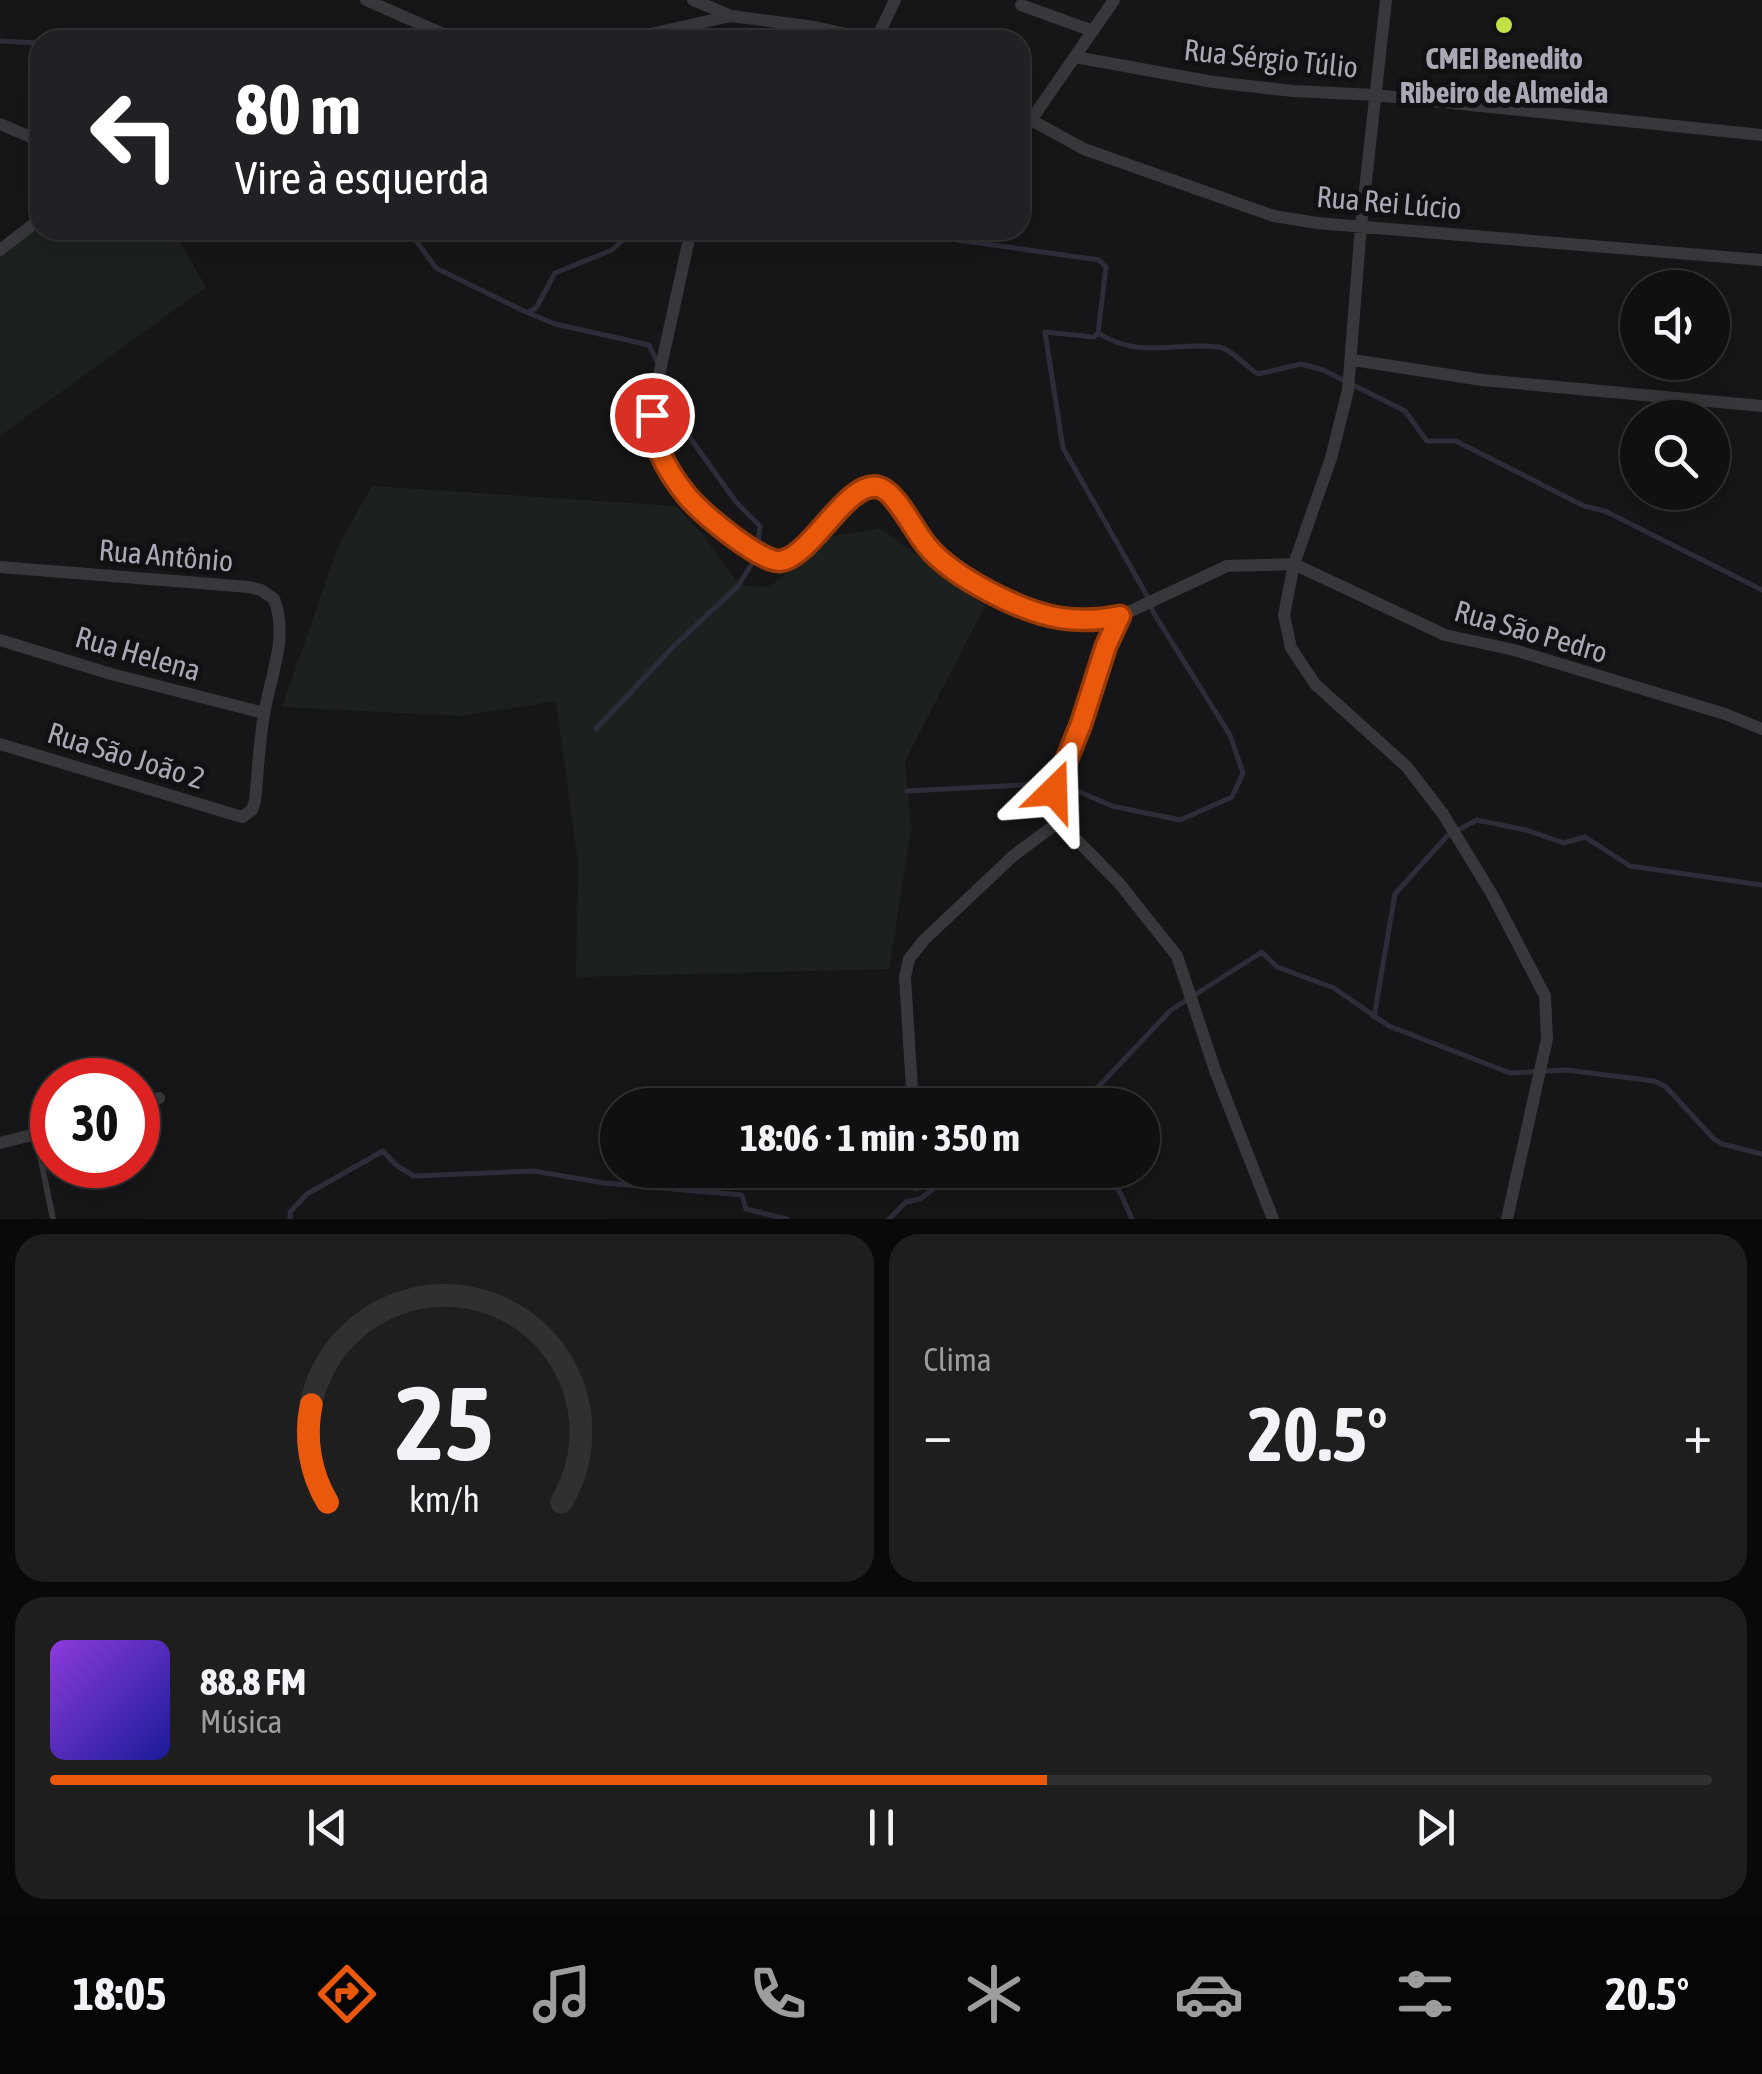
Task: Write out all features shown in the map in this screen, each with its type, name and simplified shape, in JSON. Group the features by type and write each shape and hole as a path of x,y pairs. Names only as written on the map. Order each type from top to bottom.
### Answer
{"street":[{"path":"366,0 434,30"},
{"path":"693,0 731,16 829,30"},
{"path":"880,30 895,0"},
{"path":"1030,112 1114,0"},
{"path":"1386,0 1361,226 1352,360 1330,458 1294,564 1284,615 1291,648 1315,684 1424,786 1493,896 1545,996 1547,1040 1508,1219"},
{"path":"1021,4 1092,31"},
{"path":"669,30 731,16"},
{"name":"Rua Sérgio Túlio","path":"1075,57 1293,92 1375,96 1762,136"},
{"name":"Rua Rei Lúcio","path":"1030,119 1084,149 1274,216 1762,260"},
{"path":"0,124 30,137"},
{"path":"2,251 30,227"},
{"path":"689,240 654,398 652,428 678,486 707,516 764,557 785,560 857,494 867,488 879,488 891,496 939,560 1029,610 1057,618 1120,616 1214,570 1237,564 1294,564"},
{"path":"1352,360 1482,380 1756,406"},
{"name":"Rua São Pedro","path":"1294,564 1445,635 1514,650 1725,714 1762,729"},
{"name":"Rua Antônio","path":"0,568 261,590 277,604 279,650 264,712 254,805 249,814 238,817"},
{"path":"1120,616 1074,743 1056,780 1054,801 1060,821 1119,883 1177,956 1216,1074 1273,1219"},
{"name":"Rua Helena","path":"0,640 110,674 264,712"},
{"name":"Rua São João 2","path":"0,744 238,817"},
{"path":"912,1088 905,977 909,959 1012,856 1060,821"},
{"path":"0,1143 30,1136"}],"lane":[{"path":"47,1188 53,1219"}],"shaded area":[{"path":"30,229 30,240 179,240 206,287 0,436 0,254"},
{"path":"372,486 676,506 740,585 769,587 833,536 880,528 985,606 905,761 911,829 889,969 576,977 578,862 556,701 462,716 282,707 339,544"}],"waterway":[{"path":"0,41 30,42"},
{"path":"415,240 436,268 555,324 649,345 658,364"},
{"path":"529,312 536,308 555,273 612,250 623,240"},
{"path":"958,240 1099,260 1106,267 1098,333"},
{"path":"907,791 1059,783 1112,806 1180,820 1232,797 1243,773 1230,735 1153,612 1063,448 1045,332 1094,337 1098,333 1143,348 1218,347 1258,374 1301,364 1323,370 1405,411 1427,441 1456,441 1762,590"},
{"path":"596,729 675,645 738,586 756,557 760,526 736,502 678,421 662,374"},
{"path":"1374,1017 1395,894 1447,836 1477,820 1564,843 1585,837 1630,866 1762,885"},
{"path":"1097,1088 1171,1010 1262,952 1277,967 1334,988 1389,1026 1510,1073 1566,1070 1654,1081 1665,1086 1714,1139 1762,1154"},
{"path":"290,1219 290,1212 307,1194 383,1151 414,1176 534,1171 604,1183 742,1195 746,1209 787,1219"},
{"path":"889,1219 906,1202 920,1199 935,1188"},
{"path":"1117,1188 1132,1219"}],"place":[{"name":"CMEI Benedito Ribeiro de Almeida","path":"1504,25"}],"route":[{"path":"652,415 659,450 678,486 707,516 764,557 776,561 793,556 846,503 874,486 886,490 939,560 984,587 1029,610 1057,618 1120,616 1054,791"}]}
